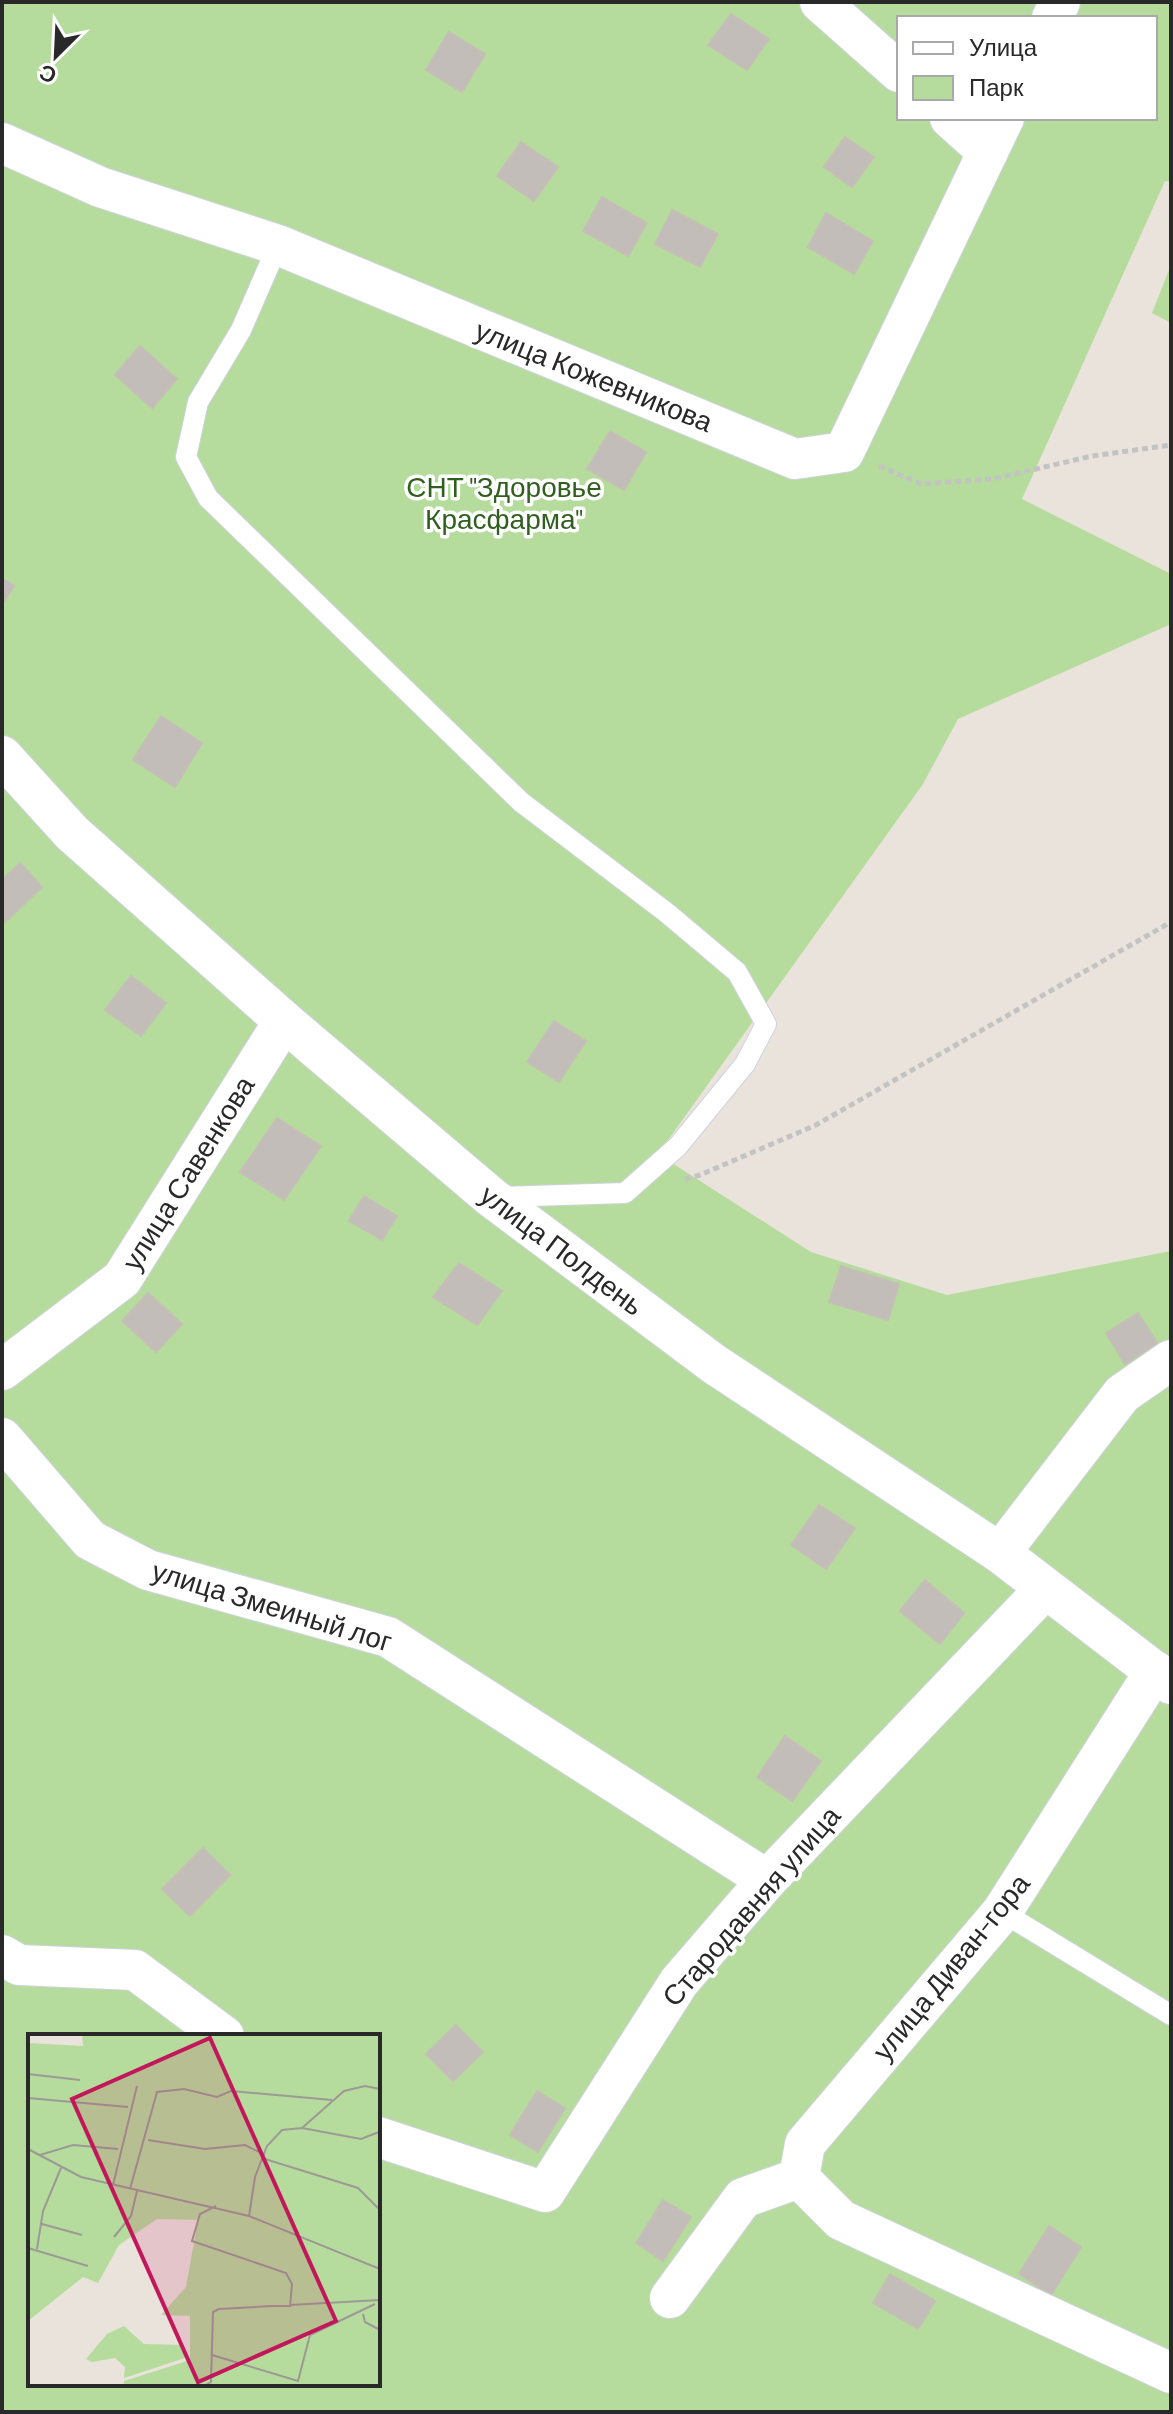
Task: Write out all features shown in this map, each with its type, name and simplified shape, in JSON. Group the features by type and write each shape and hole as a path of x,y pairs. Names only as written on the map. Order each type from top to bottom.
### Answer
{"street":[{"path":"820,2 897,70"},
{"path":"844,452 996,135 955,120"},
{"name":"улица Кожевникова","path":"2,143 100,187 278,245 795,459 844,452"},
{"name":"улица Полдень","path":"2,756 72,833 284,1021 491,1197 714,1364 1000,1553 1163,1678"},
{"name":"улица Савенкова","path":"2,1370 122,1279 284,1021"},
{"path":"1000,1553 1122,1394 1171,1360"},
{"name":"улица Змеиный лог","path":"2,1438 90,1540 148,1570 388,1637 767,1880"},
{"name":"Стародавняя улица","path":"380,2138 545,2192 679,1982 767,1880 1045,1589"},
{"name":"улица Диван-гора","path":"799,2178 805,2144 1002,1912 1163,1678"},
{"path":"2,1955 19,1965 135,1970 221,2034"},
{"path":"670,2298 743,2198 799,2178 841,2220 1171,2373"}],"lane":[{"path":"278,245 241,330 198,402 186,457 208,498 521,802 667,913 737,972 766,1024 745,1064 678,1146 625,1193 491,1197"},
{"path":"1002,1912 1171,2015"}],"path":[{"path":"844,452 921,484 993,479 1092,456 1171,445"},
{"path":"625,1193 700,1175 816,1125 1171,922"}],"green space":[{"name":"СНТ \"Здоровье Красфарма\"","path":"2,2 1171,2 1171,182 1165,181 1022,499 1171,574 1171,624 958,719 923,784 658,1154 811,1252 947,1295 1171,1251 1171,2412 2,2412"},
{"path":"1171,265 1171,323 1152,313"}],"building":[{"path":"731,14 769,39 747,70 708,45"},
{"path":"449,32 485,54 462,92 426,70"},
{"path":"845,137 874,157 852,187 824,167"},
{"path":"521,142 558,167 534,201 497,176"},
{"path":"602,197 647,223 628,256 583,231"},
{"path":"672,210 718,234 700,267 655,244"},
{"path":"826,213 873,241 854,274 808,247"},
{"path":"140,346 177,379 152,408 115,375"},
{"path":"610,431 646,452 624,490 587,469"},
{"path":"2,578 14,586 2,605"},
{"path":"161,716 202,743 175,787 133,760"},
{"path":"20,863 42,887 5,922 2,919 2,880"},
{"path":"131,976 166,1003 141,1036 105,1010"},
{"path":"554,1021 586,1041 559,1082 527,1062"},
{"path":"277,1118 321,1146 284,1200 240,1172"},
{"path":"364,1196 397,1216 382,1240 349,1221"},
{"path":"459,1263 502,1291 477,1325 433,1297"},
{"path":"841,1266 899,1284 888,1320 829,1302"},
{"path":"148,1293 182,1324 156,1352 122,1321"},
{"path":"1138,1313 1157,1343 1125,1364 1106,1333"},
{"path":"819,1505 855,1528 826,1569 791,1545"},
{"path":"925,1580 964,1613 940,1644 900,1611"},
{"path":"785,1736 821,1761 792,1801 757,1777"},
{"path":"203,1848 230,1875 190,1916 162,1889"},
{"path":"456,2025 483,2052 453,2081 426,2054"},
{"path":"537,2091 565,2108 538,2152 510,2135"},
{"path":"663,2200 691,2217 663,2261 636,2243"},
{"path":"1049,2226 1081,2247 1051,2295 1019,2274"},
{"path":"890,2274 935,2301 918,2329 873,2303"}]}
